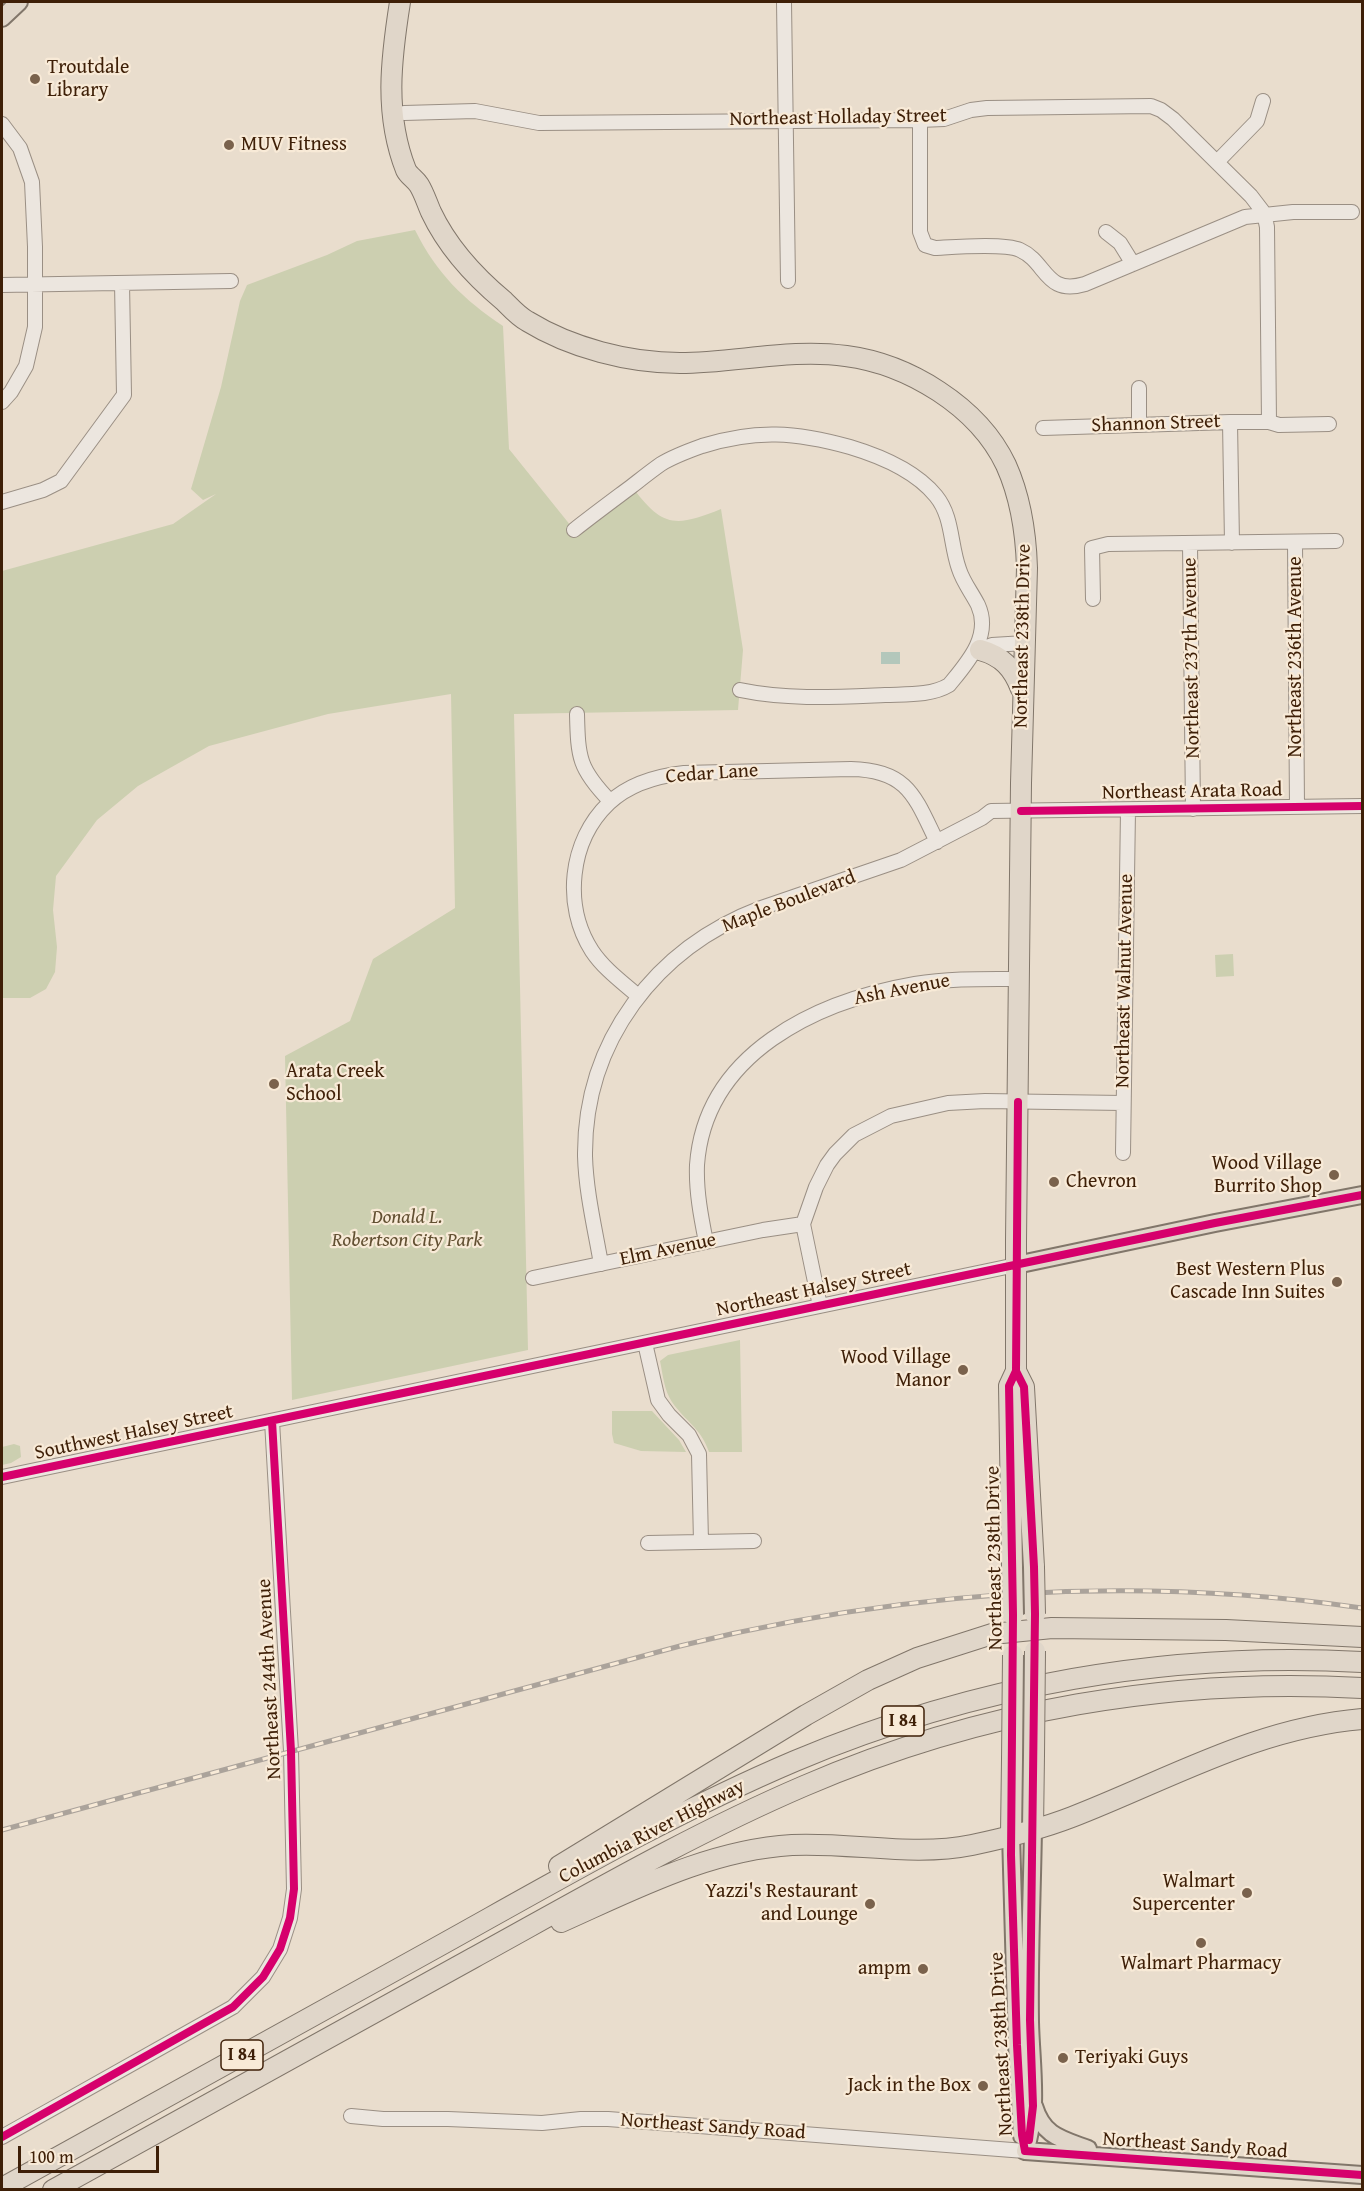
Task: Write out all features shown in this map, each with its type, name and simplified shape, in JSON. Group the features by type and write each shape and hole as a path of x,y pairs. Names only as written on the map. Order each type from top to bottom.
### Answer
{"highway":[{"name":"Northeast 238th Drive","path":"403,2 404,56 398,112 418,171 418,183 449,244 474,274 525,320 573,342 626,357 680,363 799,354 846,356 889,366 936,388 962,410 980,428 1006,466 1020,512 1027,548 1023,698 1013,811 1020,978 1016,1371 1009,1386 1013,1623 1011,1834"},
{"path":"978,650 1001,658 1012,669 1023,698"},
{"name":"Northeast 238th Drive","path":"1016,1371 1024,1387 1034,1567 1033,1829"},
{"path":"482,1922 533,1881 868,1680 917,1658 992,1634 1013,1623 1035,1622 1052,1628 1226,1630 1362,1637"},
{"name":"Columbia River Highway","path":"2,2188 629,1842 748,1782 849,1740 934,1711 1044,1683 1142,1668 1254,1659 1362,1662"},
{"name":"Columbia River Highway","path":"53,2190 644,1864 772,1800 849,1768 936,1738 1055,1708 1147,1694 1259,1686 1362,1688"},
{"path":"486,1951 550,1927 678,1871 748,1851 812,1845 939,1849 973,1844 1071,1817 1201,1760 1256,1740 1311,1726 1362,1719"}],"main road":[{"path":"2,18 19,2"},
{"name":"Northeast Halsey Street","path":"1016,1265 1215,1223 1362,1196"},
{"name":"Northeast 238th Drive","path":"1025,2151 1034,2106 1030,2020 1033,1829"},
{"name":"Northeast 238th Drive","path":"1011,1834 1017,2045 1025,2151"},
{"path":"1034,2106 1038,2119 1046,2130 1059,2138 1106,2156"},
{"name":"Northeast Sandy Road","path":"1025,2151 1362,2175"}],"street":[{"path":"784,2 788,281"},
{"path":"1217,162 1257,121 1263,101"},
{"name":"Northeast Holladay Street","path":"398,112 485,112 539,123 920,120 944,119 971,110 987,108 1151,106 1173,119 1251,196 1264,213"},
{"path":"920,120 920,232 925,245 935,248 1016,248 1031,257 1048,279 1063,286 1085,284 1245,217 1264,213 1352,212"},
{"path":"2,124 20,148 32,182 35,284 35,327 30,351 20,377 2,402"},
{"path":"1264,213 1267,227 1269,422"},
{"path":"1106,232 1120,243 1133,264"},
{"path":"2,285 231,281"},
{"path":"2,502 43,490 60,482 124,395 123,283"},
{"path":"1139,388 1139,424"},
{"path":"1230,422 1232,543"},
{"name":"Shannon Street","path":"1043,428 1230,422 1269,422 1279,425 1329,424"},
{"path":"574,530 660,465 680,454 737,436 765,433 790,434 863,451 902,468 925,484 944,508 949,520 961,576 981,616 978,650 949,685 943,689 919,694 815,698 740,690"},
{"path":"1093,599 1092,548 1108,544 1336,541"},
{"name":"Northeast 236th Avenue","path":"1294,542 1297,807"},
{"name":"Northeast 237th Avenue","path":"1190,544 1193,809"},
{"path":"978,650 992,645 1024,643"},
{"path":"577,714 578,745 582,765 597,788 610,801"},
{"name":"Cedar Lane","path":"638,996 601,963 584,934 576,911 574,878 580,852 600,813 610,801 643,782 663,775 684,773 866,769 890,775 909,790 937,842"},
{"name":"Northeast Arata Road","path":"1013,811 1362,806"},
{"name":"Northeast Walnut Avenue","path":"1123,1153 1128,810"},
{"name":"Maple Boulevard","path":"601,1264 585,1157 589,1112 594,1086 606,1052 615,1032 638,996 675,957 738,917 901,860 982,818 1013,811"},
{"name":"Ash Avenue","path":"706,1242 697,1182 703,1132 719,1094 744,1062 757,1050 776,1036 815,1014 863,995 935,981 1020,978"},
{"path":"820,1306 803,1224 816,1187 827,1165 845,1143 865,1128 905,1111 968,1101 1123,1103"},
{"name":"Elm Avenue","path":"533,1278 803,1224"},
{"name":"Northeast Halsey Street","path":"272,1421 1016,1265"},
{"path":"645,1342 658,1400 689,1435 699,1454 701,1542"},
{"name":"Southwest Halsey Street","path":"2,1477 272,1421"},
{"name":"Northeast 244th Avenue","path":"2,2137 233,2007 263,1977 272,1964 285,1934 294,1889 292,1778 272,1421"},
{"path":"648,1543 754,1541"},
{"name":"Northeast Sandy Road","path":"351,2116 383,2119 542,2123 608,2119 1025,2151"}],"green space":[{"name":"Donald L. Robertson City Park","path":"415,230 432,260 452,284 475,306 503,326 509,449 575,531 633,488 653,511 671,520 692,519 721,509 743,650 738,710 514,714 528,1350 292,1400 285,1056 350,1021 373,959 455,908 451,694 328,714 209,746 138,786 97,820 56,876 53,910 57,947 55,972 46,989 30,998 3,998 2,1006 2,571 173,524 216,494 203,500 191,489 221,387 240,301 247,285 327,255 357,241"},
{"path":"1233,954 1234,976 1216,977 1215,955"},
{"path":"740,1340 742,1452 709,1452 702,1437 669,1397 660,1361 668,1355"},
{"path":"612,1411 652,1411 679,1440 686,1452 641,1451 614,1443"},
{"path":"14,1444 20,1446 21,1457 2,1465 2,1447"}],"shaded area":[{"path":"881,652 900,652 900,664 881,664"}],"railway":[{"path":"2,1830 680,1646 765,1627 849,1612 934,1601 1019,1594 1104,1591 1190,1592 1276,1598 1362,1608"}],"cycle path":[{"path":"1021,811 1362,806"},
{"path":"1018,1102 1016,1371 1009,1386 1013,1615 1011,1855 1017,2045 1025,2151"},
{"path":"2,1477 1215,1223 1362,1195"},
{"path":"1016,1371 1024,1387 1035,1614 1030,2020 1033,2106 1029,2140"},
{"path":"2,2137 233,2007 263,1977 280,1949 290,1918 294,1889 291,1751 272,1421"},
{"path":"1025,2151 1362,2175"}],"place":[{"name":"Troutdale Library","path":"35,79"},
{"name":"MUV Fitness","path":"229,145"},
{"name":"Arata Creek School","path":"274,1084"},
{"name":"Wood Village Burrito Shop","path":"1334,1175"},
{"name":"Chevron","path":"1054,1182"},
{"name":"Best Western Plus Cascade Inn Suites","path":"1337,1282"},
{"name":"Wood Village Manor","path":"963,1370"},
{"name":"Walmart Supercenter","path":"1247,1893"},
{"name":"Yazzi's Restaurant and Lounge","path":"870,1904"},
{"name":"Walmart Pharmacy","path":"1201,1943"},
{"name":"ampm","path":"923,1969"},
{"name":"Teriyaki Guys","path":"1063,2058"},
{"name":"Jack in the Box","path":"983,2086"}]}
